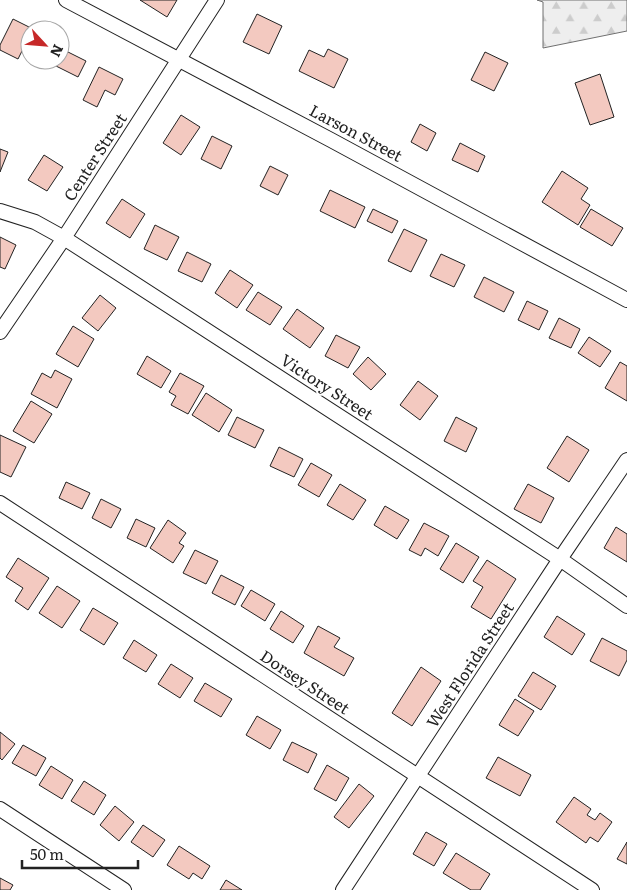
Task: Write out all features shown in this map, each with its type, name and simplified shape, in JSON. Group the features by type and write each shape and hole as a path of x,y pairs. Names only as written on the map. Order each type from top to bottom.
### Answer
{"street":[{"name":"Larson Street","path":"66,0 180,59 627,300"},
{"name":"Center Street","path":"0,332 64,238 217,0"},
{"name":"Victory Street","path":"0,211 35,222 64,238 560,560 627,606"},
{"name":"West Florida Street","path":"343,890 627,460"},
{"name":"Dorsey Street","path":"0,503 592,890"},
{"path":"0,809 124,890"}],"green space":[{"path":"537,0 627,0 627,31 543,48 543,2"}],"building":[{"path":"140,0 177,0 167,17"},
{"path":"257,14 282,26 269,54 243,42"},
{"path":"13,19 20,22 20,55 18,59 0,50 0,45"},
{"path":"328,49 348,59 334,88 299,71 309,50 324,57"},
{"path":"485,52 508,63 494,91 471,80"},
{"path":"70,53 86,61 78,77 64,70 70,70"},
{"path":"99,67 123,79 115,95 105,90 97,107 83,100"},
{"path":"600,74 614,117 590,125 575,83"},
{"path":"181,115 200,127 181,155 163,143"},
{"path":"420,124 436,133 427,151 411,142"},
{"path":"212,136 232,146 221,169 201,159"},
{"path":"460,143 485,156 478,172 452,160"},
{"path":"0,149 8,152 0,172"},
{"path":"44,155 63,167 47,191 28,180"},
{"path":"270,166 288,175 278,195 260,186"},
{"path":"562,171 588,188 581,199 590,205 578,225 542,202"},
{"path":"330,190 365,207 355,228 320,211"},
{"path":"122,199 145,214 130,238 106,223"},
{"path":"373,209 398,221 392,233 367,221"},
{"path":"591,209 623,228 612,246 580,227"},
{"path":"155,225 179,237 167,260 144,249"},
{"path":"404,229 427,240 411,272 388,261"},
{"path":"0,237 16,245 5,269 0,267"},
{"path":"187,252 211,264 202,282 178,271"},
{"path":"441,254 465,265 454,287 430,276"},
{"path":"230,270 253,285 237,308 215,293"},
{"path":"484,277 514,292 504,312 474,297"},
{"path":"258,292 282,307 270,325 246,310"},
{"path":"100,295 116,308 98,331 82,318"},
{"path":"527,301 548,311 539,330 518,320"},
{"path":"297,309 324,328 310,348 283,329"},
{"path":"559,318 580,329 571,348 549,338"},
{"path":"73,326 94,339 78,367 56,354"},
{"path":"336,335 360,347 348,368 325,356"},
{"path":"589,337 611,351 600,367 578,353"},
{"path":"147,356 171,371 161,388 137,374"},
{"path":"368,357 386,374 371,390 353,374"},
{"path":"620,362 627,366 627,401 605,388"},
{"path":"55,370 72,379 57,408 31,394 42,373 51,378"},
{"path":"180,373 204,386 188,414 171,405 176,396 169,392"},
{"path":"418,381 438,396 420,420 400,405"},
{"path":"206,393 232,410 219,432 192,415"},
{"path":"31,401 52,414 34,443 13,431"},
{"path":"237,417 264,430 255,448 228,435"},
{"path":"456,417 477,428 466,452 444,441"},
{"path":"0,435 26,447 11,477 0,472"},
{"path":"567,436 589,450 569,482 547,468"},
{"path":"279,447 303,459 294,477 270,466"},
{"path":"311,463 332,475 319,497 298,485"},
{"path":"66,482 90,493 82,509 59,498"},
{"path":"340,484 366,500 353,520 327,505"},
{"path":"528,484 554,498 541,523 514,509"},
{"path":"101,499 121,509 111,528 92,518"},
{"path":"385,506 409,520 397,539 374,525"},
{"path":"136,519 155,528 146,547 127,538"},
{"path":"168,520 186,533 179,543 184,546 173,563 150,548"},
{"path":"424,523 449,536 438,556 425,548 421,556 409,550"},
{"path":"616,527 627,534 627,562 604,548"},
{"path":"456,543 479,557 463,583 440,569"},
{"path":"195,550 218,561 206,584 183,573"},
{"path":"18,558 49,578 28,610 15,601 23,588 6,577"},
{"path":"487,560 516,579 491,619 471,607 483,587 473,581"},
{"path":"221,575 244,587 235,605 212,593"},
{"path":"57,586 80,601 62,628 39,613"},
{"path":"251,590 275,604 265,621 241,606"},
{"path":"93,608 118,623 104,645 80,630"},
{"path":"281,611 304,626 293,643 270,629"},
{"path":"557,616 585,634 572,655 544,637"},
{"path":"318,626 340,638 334,647 354,658 344,676 304,653"},
{"path":"602,638 627,651 627,660 619,676 590,661"},
{"path":"134,640 157,655 146,672 123,658"},
{"path":"171,664 193,678 180,698 158,684"},
{"path":"421,667 441,681 412,726 392,713"},
{"path":"533,672 556,686 541,710 518,696"},
{"path":"205,683 232,699 221,717 194,701"},
{"path":"515,699 534,711 518,736 499,725"},
{"path":"257,716 281,730 270,749 246,735"},
{"path":"0,732 15,744 2,760 0,758"},
{"path":"292,742 317,754 308,773 283,760"},
{"path":"23,745 46,758 36,776 12,763"},
{"path":"498,757 531,775 520,796 486,778"},
{"path":"327,765 349,778 336,801 314,789"},
{"path":"51,766 73,780 62,799 39,785"},
{"path":"84,781 106,795 94,815 71,801"},
{"path":"359,784 374,796 349,828 334,817"},
{"path":"574,797 591,809 587,815 595,820 600,813 612,822 598,842 590,837 586,843 556,822"},
{"path":"115,806 134,822 119,841 100,825"},
{"path":"143,825 165,840 153,857 131,842"},
{"path":"426,832 447,844 434,866 413,854"},
{"path":"627,842 627,864 617,859"},
{"path":"179,846 210,866 202,879 193,873 189,879 167,865"},
{"path":"456,853 490,874 480,890 471,890 443,873"},
{"path":"0,878 13,885 10,890 0,890"},
{"path":"226,880 242,890 220,890"}]}
